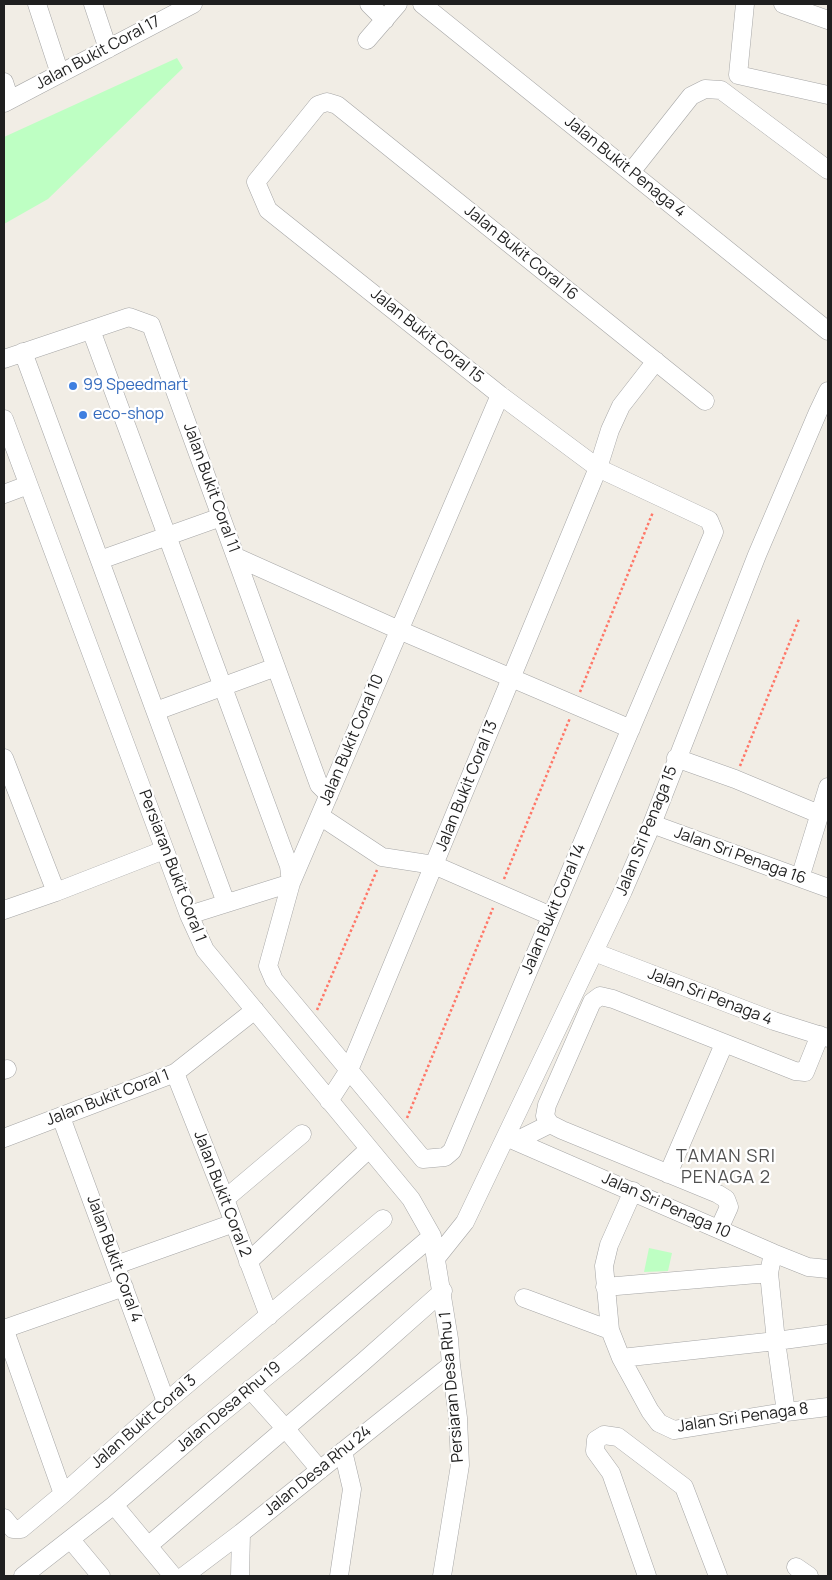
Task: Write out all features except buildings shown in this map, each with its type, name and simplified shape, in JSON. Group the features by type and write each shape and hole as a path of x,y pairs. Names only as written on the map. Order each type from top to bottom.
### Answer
{"street":[{"path":"37,4 60,74"},
{"path":"93,4 108,49"},
{"name":"Jalan Bukit Coral 17","path":"7,101 193,4"},
{"path":"369,4 385,20"},
{"path":"367,40 398,4"},
{"name":"Jalan Bukit Penaga 4","path":"422,4 828,331"},
{"path":"744,4 738,75 828,95"},
{"path":"783,4 828,20"},
{"path":"4,82 7,101"},
{"path":"631,172 691,96 705,89 721,90 828,170"},
{"name":"Jalan Bukit Coral 15","path":"337,106 328,102 318,105 256,182 268,210 500,395 598,468 709,520 714,532"},
{"name":"Jalan Bukit Coral 16","path":"337,106 705,401"},
{"name":"Jalan Bukit Coral 11","path":"4,359 129,317 151,325 319,785 329,795"},
{"path":"90,330 289,866 291,883 189,915"},
{"path":"23,352 226,903"},
{"name":"Jalan Bukit Coral 13","path":"329,1101 349,1070 598,468 610,430 621,406 656,361"},
{"name":"Jalan Sri Penaga 15","path":"437,1257 465,1222 511,1139 623,891 652,824 676,758 757,555 823,415 828,391"},
{"name":"Jalan Bukit Coral 10","path":"349,1070 274,980 268,966 291,883 500,395"},
{"name":"Persiaran Bukit Coral 1","path":"4,419 164,850 189,915 205,950 411,1199 432,1236 437,1257"},
{"path":"4,494 28,485"},
{"path":"100,560 221,516"},
{"name":"Jalan Bukit Coral 14","path":"349,1070 423,1159 445,1157 452,1150 714,532"},
{"path":"236,557 399,630 631,729"},
{"path":"156,711 276,667"},
{"path":"4,758 56,892"},
{"path":"676,758 735,779 819,814"},
{"path":"800,878 828,786"},
{"path":"320,816 382,857 434,865 551,916"},
{"name":"Jalan Sri Penaga 16","path":"652,824 828,888"},
{"path":"4,910 164,850"},
{"name":"Jalan Sri Penaga 4","path":"594,952 774,1022 824,1036"},
{"path":"719,1229 729,1207 726,1199 550,1124 545,1116 547,1105 592,1002 600,996 613,999 795,1071 805,1072 824,1036"},
{"name":"Jalan Bukit Coral 1","path":"4,1138 175,1073 255,1010"},
{"path":"668,1174 724,1044"},
{"name":"Jalan Bukit Coral 2","path":"175,1073 225,1199 268,1316"},
{"name":"Jalan Bukit Coral 4","path":"61,1117 166,1402"},
{"path":"511,1139 550,1124"},
{"path":"225,1199 302,1134"},
{"name":"Jalan Sri Penaga 10","path":"511,1139 773,1253 808,1267 828,1270"},
{"path":"248,1262 369,1149"},
{"path":"633,1191 608,1245 604,1266 610,1330 622,1358 828,1334"},
{"name":"Jalan Bukit Coral 3","path":"4,1518 13,1528 21,1529 166,1402 383,1219"},
{"path":"116,1265 234,1223"},
{"name":"Jalan Desa Rhu 19","path":"28,1575 294,1354 432,1236"},
{"path":"773,1253 769,1273 786,1412"},
{"name":"Persiaran Desa Rhu 1","path":"437,1257 458,1418 460,1465 442,1576"},
{"path":"605,1287 769,1273"},
{"path":"63,1494 4,1329 124,1287"},
{"path":"148,1546 443,1292"},
{"path":"524,1298 610,1330"},
{"name":"Jalan Sri Penaga 8","path":"622,1358 659,1423 674,1430 828,1407"},
{"name":"Jalan Desa Rhu 24","path":"184,1576 241,1534 451,1365"},
{"path":"250,1389 320,1470"},
{"path":"647,1576 611,1473 596,1451 596,1440 604,1435 618,1437 684,1487 718,1576"},
{"path":"339,1576 352,1489 343,1451"},
{"path":"114,1505 173,1576"},
{"path":"240,1576 241,1534"},
{"path":"71,1540 100,1576"}],"path":[{"path":"401,1133 660,496"},
{"path":"735,779 799,619"},
{"path":"310,1024 382,857"}],"green space":[{"path":"177,58 183,68 48,199 4,224 4,137"},
{"path":"649,1248 672,1253 668,1271 644,1272"}],"place":[{"name":"99 Speedmart","path":"73,386"},
{"name":"eco-shop","path":"83,415"}],"district":[{"name":"TAMAN SRI PENAGA 2","path":"726,1167"}]}
